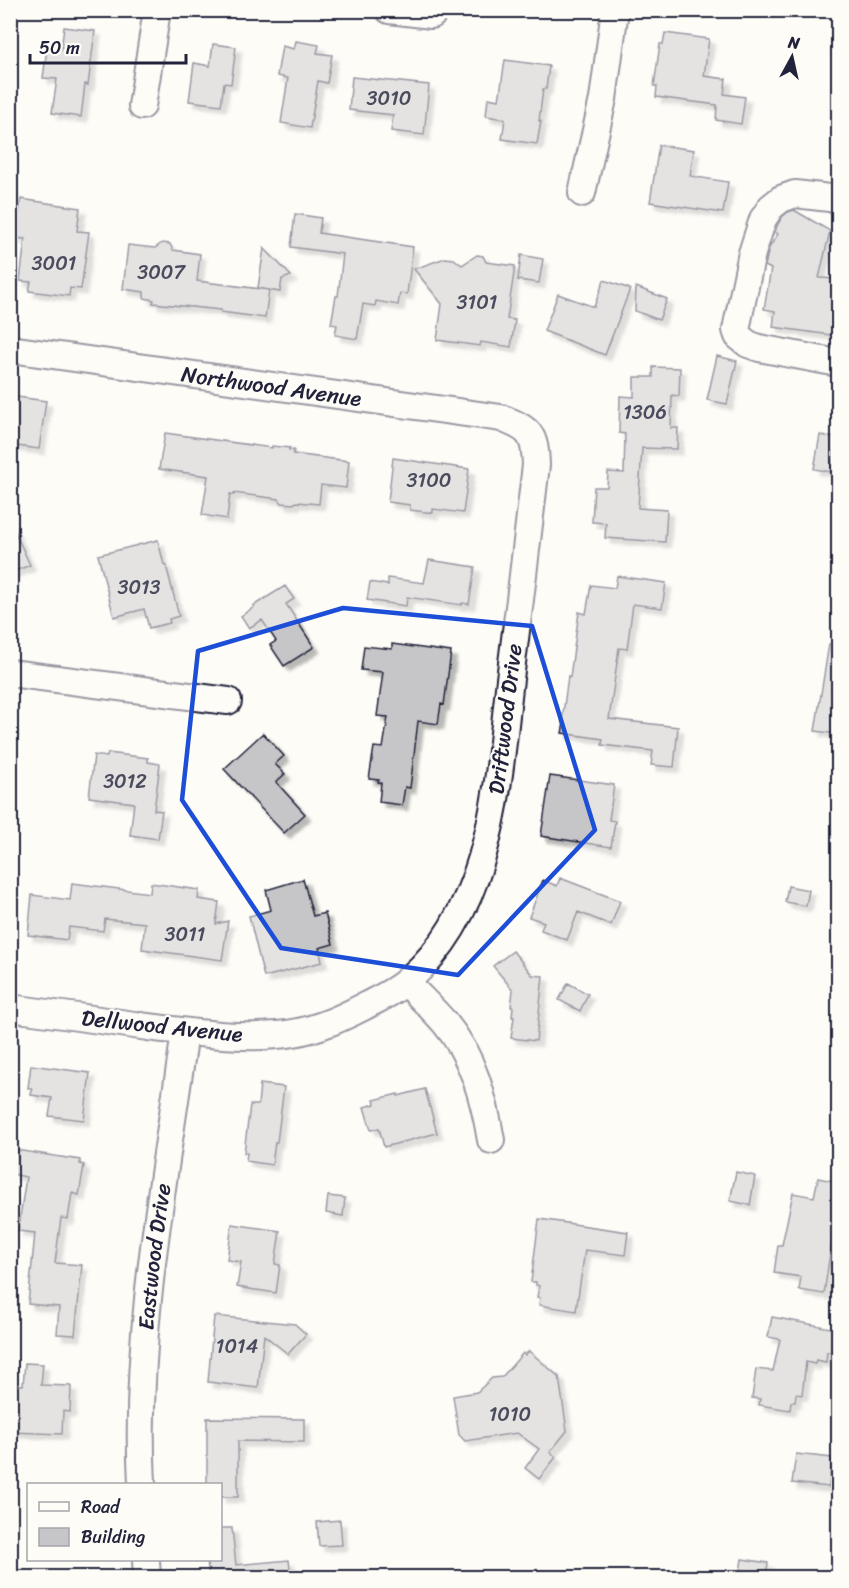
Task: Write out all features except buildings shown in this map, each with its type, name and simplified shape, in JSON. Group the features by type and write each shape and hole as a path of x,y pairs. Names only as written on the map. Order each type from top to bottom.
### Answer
{"street":[{"path":"142,106 157,10"},
{"path":"389,10 432,15"},
{"path":"582,193 603,99 615,10"},
{"path":"838,198 795,194 781,199 771,207 763,219 752,253 736,330 738,336 748,344 759,348 838,363"},
{"name":"Northwood Avenue","path":"10,349 501,418 518,424 530,433"},
{"name":"Driftwood Drive","path":"406,982 424,966 457,919 473,884 486,844 502,746 536,465 535,449 530,433"},
{"path":"10,673 228,701"},
{"path":"406,982 446,1025 465,1054 481,1093 491,1140"},
{"name":"Dellwood Avenue","path":"10,1008 231,1037 278,1035 306,1030 335,1021 381,998 406,982"},
{"name":"Eastwood Drive","path":"142,1483 140,1396 149,1284 185,1032"},
{"path":"146,1561 147,1578"}],"highlighted area":[{"path":"343,608 532,626 595,830 458,975 281,948 182,800 198,651"}]}
